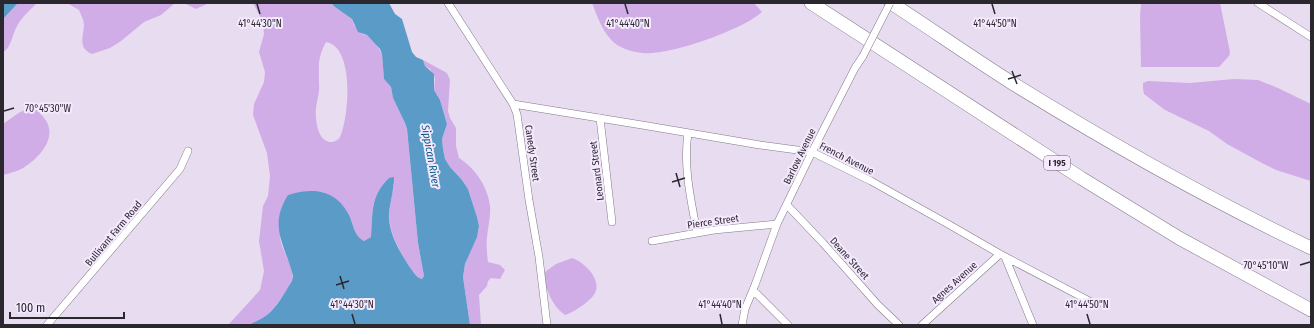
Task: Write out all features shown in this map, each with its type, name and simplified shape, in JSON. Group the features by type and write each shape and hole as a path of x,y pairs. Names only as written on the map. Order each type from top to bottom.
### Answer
{"highway":[{"name":"I 195","path":"811,3 1080,178 1179,238 1311,310"},
{"path":"890,3 1012,83 1147,164 1249,219 1311,248"}],"street":[{"name":"Canedy Street","path":"448,3 513,104 517,114 547,325"},
{"name":"Barlow Avenue","path":"742,325 745,309 777,224 812,152 890,3"},
{"path":"1258,3 1311,37"},
{"name":"French Avenue","path":"513,104 760,145 812,152 871,181 1003,256 1097,306"},
{"name":"Leonard Street","path":"600,118 612,222"},
{"path":"688,133 686,156 697,233"},
{"name":"Bullivant Farm Road","path":"47,325 180,169 188,150"},
{"name":"Deane Street","path":"787,205 878,305 899,325"},
{"name":"Pierce Street","path":"652,241 714,230 777,224"},
{"path":"1003,256 1033,325"},
{"name":"Agnes Avenue","path":"922,325 1003,256"},
{"path":"753,290 788,325"},
{"path":"737,325 745,309"}],"shaded area":[{"path":"18,3 40,3 36,4 20,21 10,45 3,52 3,19"},
{"path":"67,3 175,3 161,15 144,22 110,48 92,54 83,46 82,39 84,24 79,10"},
{"path":"184,3 209,3 196,9"},
{"path":"253,3 331,3 352,19 354,25 362,34 367,35 376,44 382,54 384,79 391,87 393,98 407,130 418,243 424,276 422,279 415,274 402,255 393,235 389,215 394,184 389,178 378,191 375,198 371,237 364,241 356,233 350,217 345,209 332,197 315,192 288,195 280,238 292,270 292,281 274,308 262,319 248,325 228,325 260,290 264,271 259,241 263,206 268,196 270,176 267,153 253,115 254,104 264,82 265,72 259,52 264,34 263,22","holes":["326,42 335,47 342,56 346,69 346,114 340,137 333,142 328,142 320,135 317,124 316,108 319,89 319,67 321,53"]},
{"path":"592,3 754,3 762,12 739,26 705,40 669,50 654,53 642,53 624,49 609,38 602,27"},
{"path":"1141,3 1220,3 1230,52 1229,56 1219,67 1141,67"},
{"path":"423,60 447,73 450,80 448,111 456,128 456,146 459,158 470,167 480,179 489,199 490,214 487,237 488,262 500,265 505,270 500,279 491,278 488,281 487,286 479,295 481,325 470,325 463,277 465,264 479,226 468,189 445,159 442,139 447,124 440,100 434,90 435,78 430,69 425,66"},
{"path":"1234,79 1258,80 1311,104 1311,181 1276,170 1227,144 1209,131 1165,110 1144,94 1143,88 1143,83 1148,81 1190,83"},
{"path":"34,108 43,116 49,128 46,145 35,159 24,168 3,175 3,124 21,112"},
{"path":"572,258 582,263 591,272 597,288 593,296 586,303 573,312 565,315 553,302 542,274 556,264"}],"water":[{"path":"3,3 18,3 3,19"},
{"name":"Sippican River","path":"331,3 389,3 395,14 402,19 412,52 416,57 423,60 425,66 434,74 434,90 440,100 447,124 442,139 445,159 468,189 479,226 477,237 465,264 463,277 470,325 249,325 271,312 292,281 293,276 280,236 279,226 279,217 282,206 288,195 307,191 316,191 332,196 345,208 356,233 364,241 371,237 375,198 378,191 389,178 394,177 389,214 390,228 395,242 409,266 418,277 422,279 424,276 418,243 407,129 393,98 391,87 384,79 382,54 380,49 367,35 358,32 352,19"}]}
